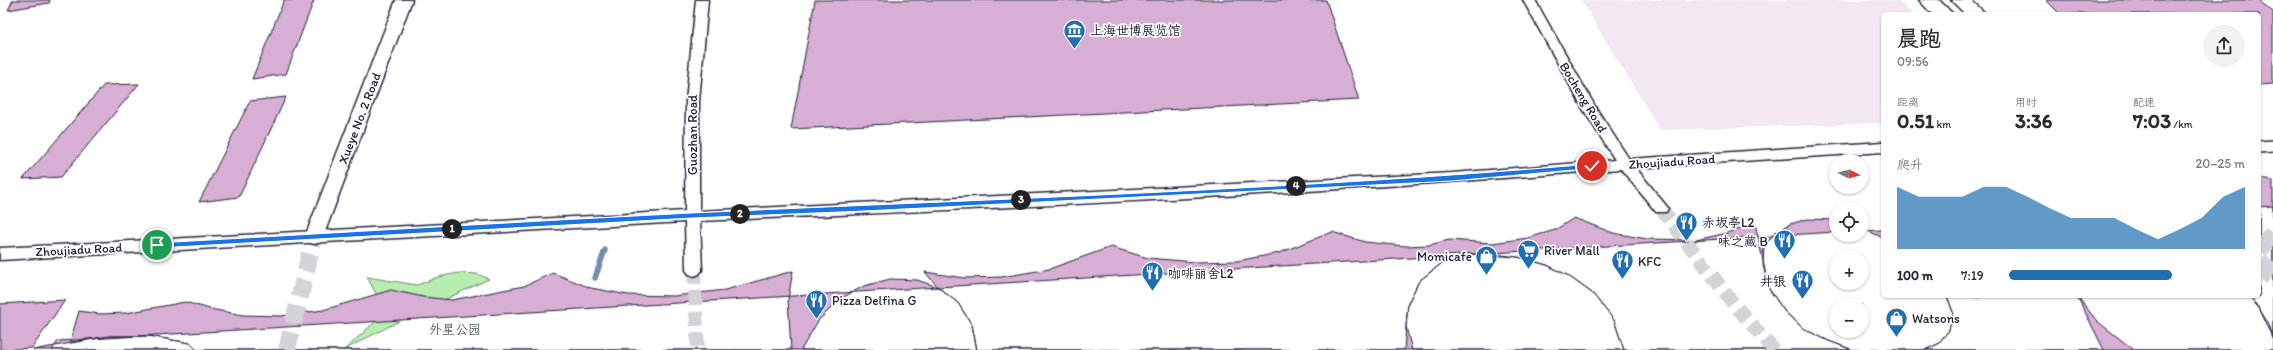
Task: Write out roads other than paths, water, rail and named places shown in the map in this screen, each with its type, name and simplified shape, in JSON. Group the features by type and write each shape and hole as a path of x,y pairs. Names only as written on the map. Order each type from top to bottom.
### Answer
{"main road":[{"path":"1928,0 1941,12"},
{"path":"1960,0 1974,12"}],"street":[{"name":"Xueye No. 2 Road","path":"314,237 404,0"},
{"name":"Guozhan Road","path":"694,270 692,216 692,88 696,38 702,0"},
{"name":"Bocheng Road","path":"1529,0 1590,110 1625,164 1662,208"},
{"path":"2261,147 2273,146"},
{"name":"Zhoujiadu Road","path":"0,254 692,216 857,209 1452,178 1625,164 1881,147"}],"waterway":[{"path":"595,278 605,250"}],"tunnel":[{"path":"1661,208 1733,303 1774,350"},
{"path":"287,350 314,237"},
{"path":"2261,238 2273,247"},
{"path":"2261,266 2273,275"},
{"path":"694,270 698,350"}],"place":[{"name":"上海世博展览馆","path":"1074,50"},
{"name":"赤坂亭L2","path":"1687,242"},
{"name":"味之藏 B","path":"1784,260"},
{"name":"River Mall","path":"1529,270"},
{"name":"Momicafe","path":"1487,276"},
{"name":"KFC","path":"1623,280"},
{"name":"咖啡丽舍L2","path":"1153,292"},
{"name":"井银","path":"1802,300"},
{"name":"Pizza Delfina G","path":"817,320"},
{"name":"Watsons","path":"1897,338"}],"park label":[{"name":"外星公园","path":"455,329"}]}
